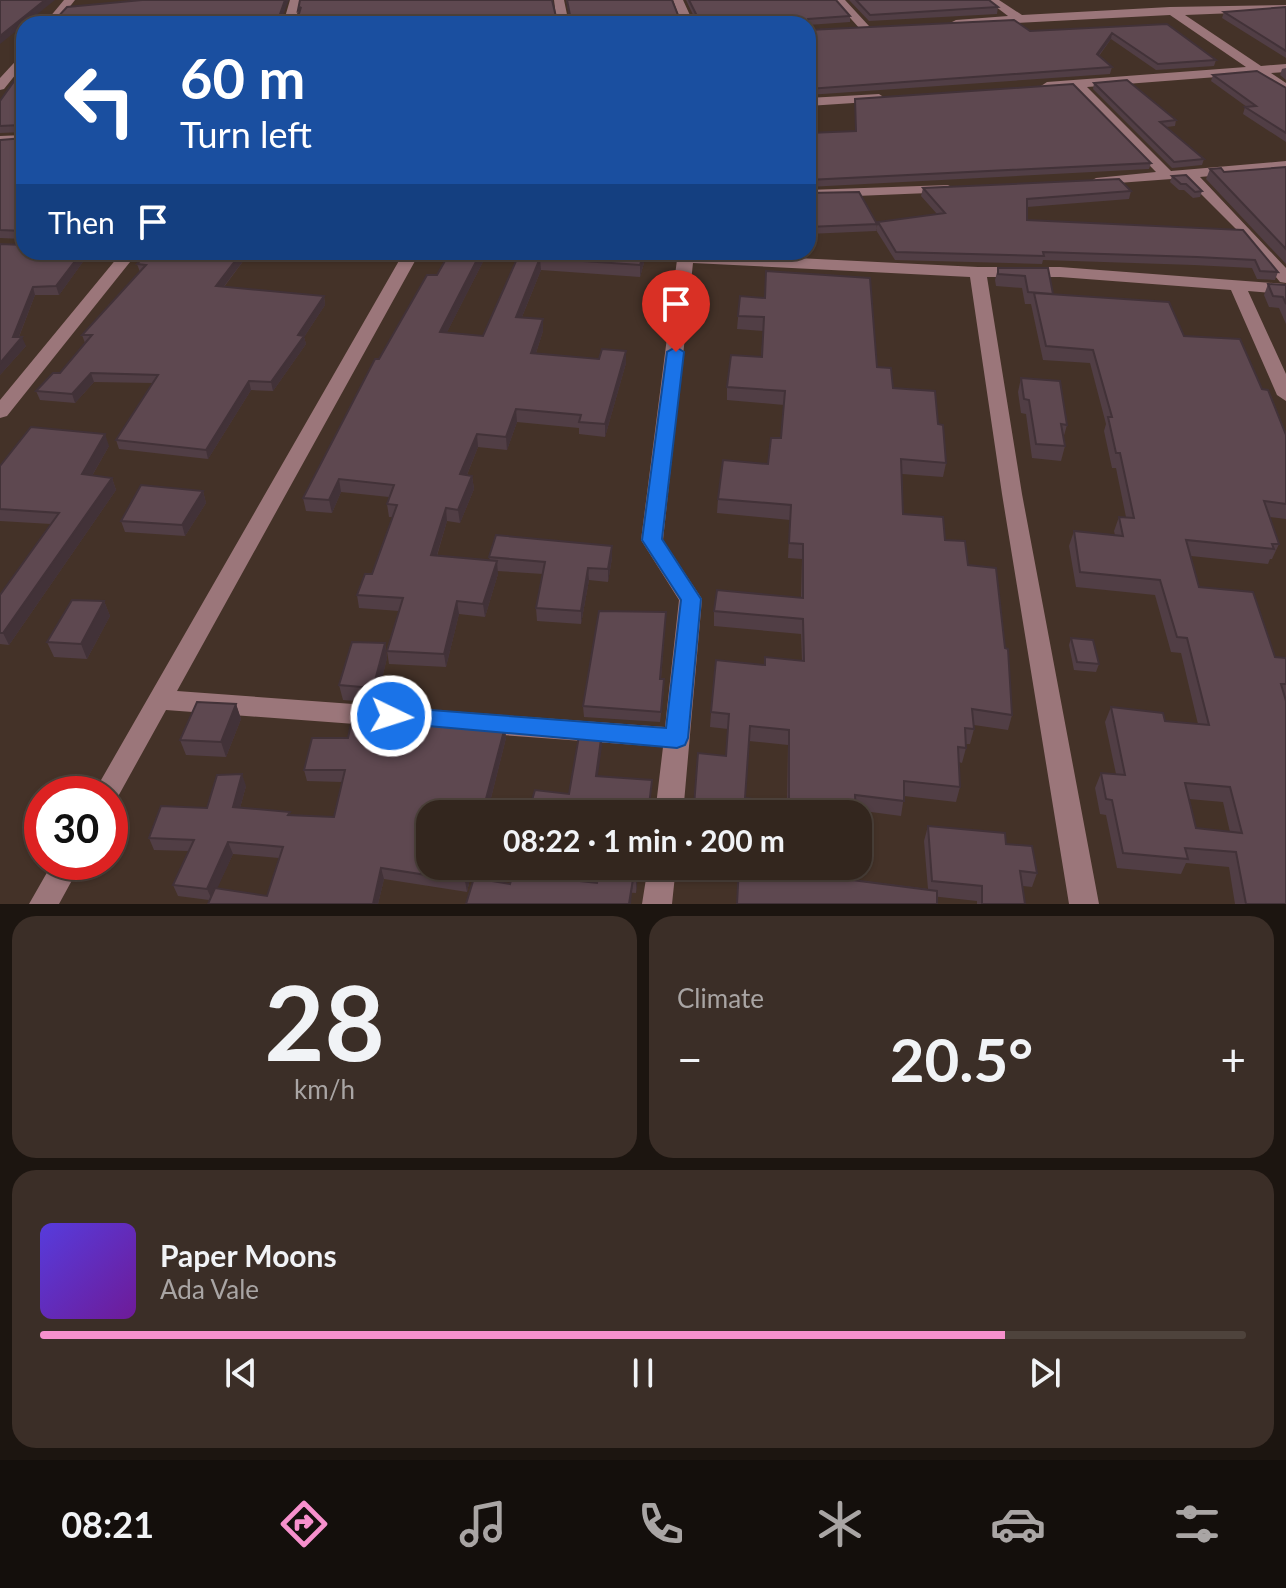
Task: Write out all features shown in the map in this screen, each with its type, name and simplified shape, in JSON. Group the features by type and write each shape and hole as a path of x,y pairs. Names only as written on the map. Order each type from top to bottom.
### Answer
{"street":[{"path":"839,0 865,28"},
{"path":"992,0 1019,18"},
{"path":"1153,0 1286,89"},
{"path":"939,25 1019,18 1286,8"},
{"path":"851,29 880,27"},
{"path":"2,82 16,65"},
{"path":"1034,87 1286,68"},
{"path":"1077,84 1168,176"},
{"path":"816,102 886,98"},
{"path":"1075,183 1286,165"},
{"path":"1189,174 1243,228 1286,278"},
{"path":"816,194 961,188"},
{"path":"0,412 124,260"},
{"path":"116,776 407,260"},
{"path":"670,800 691,599 652,540 686,260"},
{"path":"773,260 978,272 1060,272 1286,289"},
{"path":"978,272 1012,494 1084,904"},
{"path":"1237,285 1286,395"},
{"path":"159,700 677,738"},
{"path":"44,904 58,880"},
{"path":"657,904 660,880"}],"building":[{"path":"0,0 45,0 25,16 16,16 16,23 0,36"},
{"path":"142,0 285,0 279,16 59,16 67,7"},
{"path":"300,0 552,0 556,16 298,16 301,7 298,10"},
{"path":"567,0 672,0 678,16 570,16"},
{"path":"689,0 836,0 850,16 816,18 816,16 697,16"},
{"path":"856,0 989,0 998,7 870,15"},
{"path":"1286,7 1286,51 1224,12"},
{"path":"1014,20 1030,31 1167,24 1216,60 1158,64 1112,33 1097,54 1112,67 816,88 816,30"},
{"path":"1257,71 1286,88 1286,133 1245,107 1256,106 1213,75"},
{"path":"16,78 16,125 0,126 0,101"},
{"path":"1127,80 1176,120 1160,122 1204,159 1174,162 1094,83"},
{"path":"1073,84 1151,163 816,180 816,133 856,131 855,99"},
{"path":"16,139 16,231 0,230 0,140"},
{"path":"1286,167 1286,249 1210,169 1221,168 1224,172"},
{"path":"1186,175 1202,191 1195,192 1172,176"},
{"path":"1119,179 1131,191 1027,199 1027,220 1243,230 1278,272 1260,271 1255,260 1043,252 1044,256 896,252 878,222 945,213 923,188"},
{"path":"859,192 877,224 816,227 816,193"},
{"path":"0,244 16,245 16,260 76,260 56,286 33,287 13,337 22,337 0,363"},
{"path":"141,260 236,260 216,286 324,296 298,335 304,336 271,382 249,381 206,450 116,440 158,375 91,373 72,394 36,391 53,373 60,373 92,335 82,335 146,265 137,264"},
{"path":"445,260 477,260 440,332 483,336 516,260 539,260 516,317 543,319 531,353 599,359 602,349 626,351 605,424 579,422 581,415 516,409 506,437 477,434 460,474 472,476 458,510 446,508 431,555 497,561 483,604 457,601 444,654 387,651 403,598 357,595 365,574 372,574 397,505 387,504 394,485 339,479 329,500 303,498 375,359 379,359 427,275 437,275"},
{"path":"569,260 642,260 640,265"},
{"path":"998,268 1048,268 1053,294 1028,292 1025,276 998,274"},
{"path":"766,271 870,278 877,367 891,368 893,388 935,391 938,424 943,425 946,463 901,459 903,514 943,517 945,540 965,541 968,565 996,568 1005,648 1008,649 1012,715 972,709 974,729 965,728 966,748 958,747 960,787 904,781 904,801 855,795 855,800 789,800 789,730 750,726 745,798 763,800 694,800 698,753 726,756 729,714 711,712 716,660 765,665 765,657 804,661 803,619 714,611 717,590 803,598 803,544 789,543 791,505 718,499 723,460 768,464 771,438 781,438 785,391 727,387 731,355 762,357 764,317 738,316 740,296 765,298"},
{"path":"1268,284 1286,285 1286,304 1283,297 1273,296"},
{"path":"1034,293 1169,302 1184,336 1240,339 1262,389 1268,390 1286,435 1286,504 1264,501 1279,544 1272,544 1274,549 1186,540 1199,587 1253,592 1275,657 1286,658 1286,684 1281,684 1286,701 1286,904 1246,904 1236,852 1185,848 1188,859 1123,853 1112,800 1106,799 1101,773 1125,775 1111,707 1163,713 1165,721 1209,725 1187,638 1177,637 1160,580 1080,572 1074,531 1123,536 1119,517 1134,518 1120,453 1116,453 1108,417 1112,417 1093,350 1046,346","holes":["1185,783 1230,787 1242,833 1196,828"]},
{"path":"1021,378 1060,381 1067,425 1061,424 1065,446 1036,444 1029,400 1024,399"},
{"path":"31,427 105,434 82,474 112,478 3,633 0,633 0,595 59,513 0,509 0,466"},
{"path":"141,485 203,491 182,525 121,521"},
{"path":"496,535 612,546 608,569 588,568 581,611 536,608 545,562 489,557"},
{"path":"72,600 104,601 81,644 47,642"},
{"path":"599,611 666,612 660,679 664,679 661,712 583,706"},
{"path":"1071,638 1093,640 1099,664 1077,662"},
{"path":"352,642 385,643 373,688 339,685"},
{"path":"197,702 236,704 221,742 180,740"},
{"path":"353,715 505,727 486,800 416,800 416,873 381,868 373,904 208,904 215,888 267,896 283,847 228,842 207,889 173,885 194,840 149,838 161,806 207,808 217,775 242,774 233,807 290,812 288,815 334,817 345,770 304,770 312,738 348,738"},
{"path":"580,730 602,732 596,776 652,780 650,800 532,800 535,790 569,794"},
{"path":"928,826 1005,833 1006,844 1032,846 1037,873 1020,871 1025,904 982,904 982,886 932,881"},
{"path":"473,880 510,884 511,880 597,883 598,880 633,880 629,904 466,904"},
{"path":"738,880 852,880 937,891 937,904 737,904"}],"route":[{"path":"391,716 677,738 691,599 652,540 676,352"}]}
